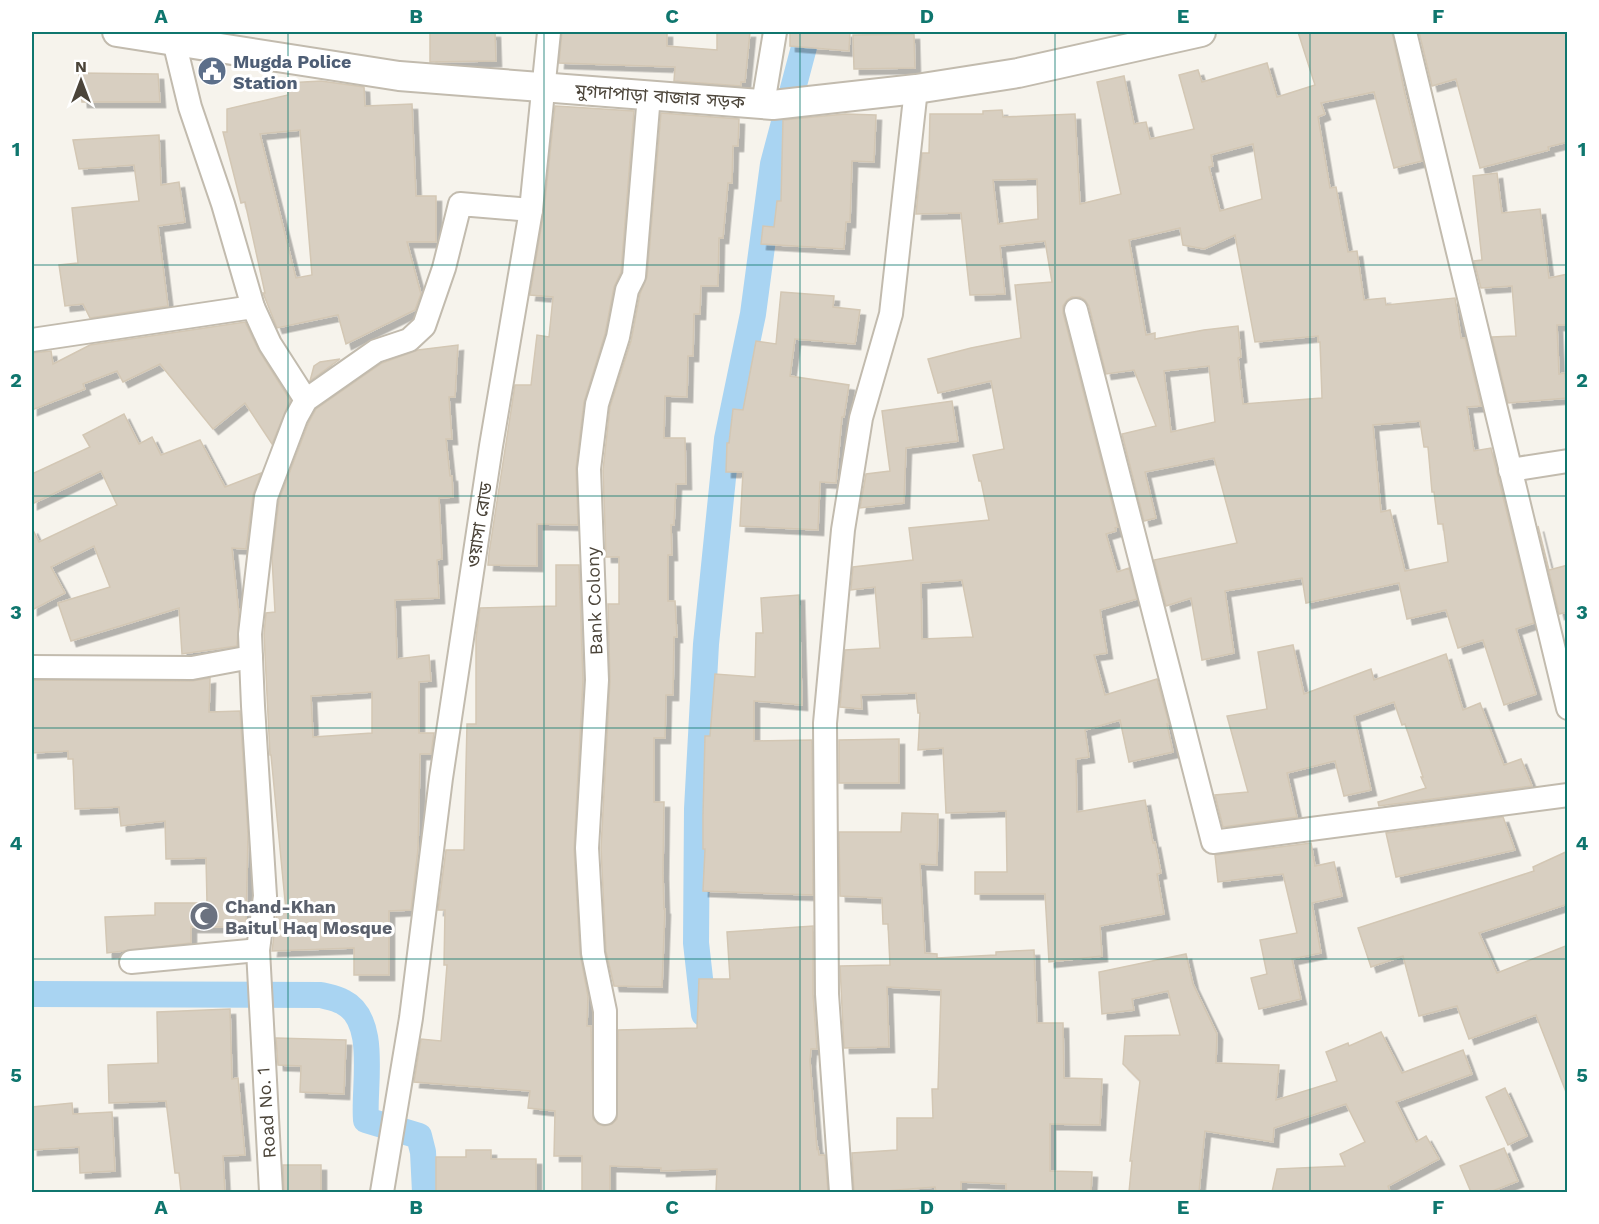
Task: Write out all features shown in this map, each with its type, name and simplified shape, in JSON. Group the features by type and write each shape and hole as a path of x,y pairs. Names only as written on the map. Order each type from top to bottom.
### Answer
{"street":[{"name":"মুগদাপাড়া বাজার সড়ক","path":"117,32 399,76 768,104 916,89 1018,73 1201,32"},
{"name":"ওয়াসা রোড","path":"383,1186 411,1018 441,778 491,446 531,210 549,32"},
{"path":"768,104 775,32"},
{"path":"1405,32 1568,708"},
{"path":"174,41 190,107 223,204 254,307 270,344 306,400 376,351 409,340 424,326 444,268 460,204 531,210"},
{"path":"841,1192 827,994 825,723 843,530 861,418 891,314 916,89"},
{"name":"Bank Colony","path":"605,1113 605,1011 593,953 587,848 597,680 589,469 597,404 618,337 627,290 634,276 649,95"},
{"path":"32,340 254,307"},
{"path":"1076,310 1213,842 1568,795"},
{"name":"Road No. 1","path":"271,1192 261,1034 259,956 265,896 250,634 266,497 296,418 306,400"},
{"path":"1510,470 1568,461"},
{"path":"32,667 192,668 251,657"},
{"path":"131,962 259,956"}],"building":[{"path":"430,32 495,32 496,61 430,62"},
{"path":"562,32 667,32 667,46 717,50 717,32 750,32 745,82 741,82 741,86 674,81 675,67 559,63"},
{"path":"790,32 850,32 849,51 790,46"},
{"path":"1298,32 1392,32 1422,161 1394,168 1374,92 1321,103 1325,114 1318,117 1330,188 1336,187 1348,252 1357,251 1364,300 1385,298 1386,305 1455,298 1461,338 1465,338 1481,406 1467,407 1474,451 1491,448 1534,623 1516,629 1536,694 1504,705 1483,640 1458,648 1446,610 1407,619 1399,583 1306,603 1302,578 1225,591 1234,653 1202,660 1191,598 1166,606 1154,560 1237,543 1214,458 1145,472 1156,518 1144,521 1122,434 1156,426 1134,370 1106,374 1089,306 1080,297 1072,297 1063,306 1063,313 1118,527 1115,528 1116,531 1106,534 1117,572 1129,568 1137,599 1100,610 1107,653 1094,655 1105,695 1157,679 1169,724 1167,724 1173,752 1129,762 1120,720 1085,730 1089,757 1076,759 1077,812 1145,800 1161,873 1157,874 1164,914 1100,926 1102,956 1049,962 1045,894 975,894 975,872 1007,872 1006,811 946,813 943,748 918,750 920,713 918,713 916,693 861,695 862,709 840,707 845,650 880,648 875,587 851,590 853,567 913,560 909,528 989,520 973,455 1004,449 991,381 938,393 928,359 1021,338 1015,285 1052,282 1045,241 1000,246 1005,294 970,295 961,213 916,214 922,153 929,153 930,114 983,114 983,111 1002,110 1003,117 1075,114 1080,204 1121,194 1097,82 1124,76 1134,124 1146,122 1150,139 1194,129 1179,75 1198,70 1202,82 1267,63 1277,97 1315,85","holes":["1253,144 1262,199 1220,211 1209,167 1213,166 1211,155","1037,179 1038,219 998,224 993,180","1180,228 1183,245 1204,249 1235,235 1255,342 1318,336 1322,398 1243,404 1238,358 1241,357 1238,326 1155,339 1155,333 1146,335 1129,240","1209,366 1215,422 1171,432 1164,371","1420,421 1424,447 1428,447 1432,492 1434,492 1438,524 1443,524 1448,562 1405,571 1390,510 1381,512 1373,425","962,580 973,637 922,639 921,583"]},
{"path":"1419,32 1568,32 1568,142 1548,147 1549,150 1480,168 1456,79 1432,86"},
{"path":"914,34 915,68 854,69 853,35"},
{"path":"79,73 158,74 160,102 82,102"},
{"path":"321,81 364,87 365,106 412,104 416,196 436,196 436,242 407,242 421,294 415,310 346,344 338,315 277,328 263,293 265,293 245,202 241,203 223,132 227,132 227,109 288,95 287,83","holes":["300,130 312,275 296,278 260,134"]},
{"path":"555,106 634,111 621,272 614,287 605,334 584,402 576,468 578,525 537,524 537,566 488,565 515,385 531,385 537,335 549,337 553,297 530,295 544,211"},
{"path":"661,113 739,119 738,146 733,146 732,183 728,183 723,238 719,238 718,286 701,286 700,314 694,314 693,356 688,356 687,397 665,396 664,438 685,438 686,484 676,484 674,525 671,525 672,555 668,555 668,601 675,601 677,637 674,637 673,695 666,695 665,738 654,738 654,802 664,802 665,909 662,987 614,986 606,951 601,848 610,681 608,604 619,604 619,557 606,557 603,470 610,407 631,341 640,294 647,277"},
{"path":"845,114 876,115 874,162 852,161 850,222 846,222 844,249 761,244 763,226 774,227 777,201 781,201 783,120"},
{"path":"159,135 161,185 179,182 185,222 158,226 168,306 90,318 83,304 65,306 59,265 78,263 72,208 139,201 134,165 79,169 73,140"},
{"path":"1497,173 1502,213 1540,209 1549,278 1568,274 1568,325 1557,325 1559,374 1565,373 1568,398 1508,403 1492,337 1516,336 1512,286 1481,288 1474,261 1482,260 1473,176"},
{"path":"781,292 834,296 833,307 860,310 855,344 795,339 790,376 849,385 844,417 842,417 836,483 820,482 818,530 740,526 743,472 726,472 727,443 729,443 733,409 743,410 756,341 776,344"},
{"path":"245,322 259,351 290,400 272,444 245,403 213,429 160,364 123,382 117,371 83,384 85,389 32,410 32,353 51,351 53,364 90,345"},
{"path":"458,345 455,397 449,397 452,439 446,439 453,497 439,498 442,559 437,560 439,598 395,600 397,659 429,655 431,681 419,682 419,733 434,733 431,754 420,754 418,849 411,910 389,911 389,975 354,975 354,948 272,951 277,912 286,911 270,755 264,634 266,613 275,612 272,558 279,500 316,409 382,363 418,350","holes":["372,692 372,733 313,737 311,696"]},
{"path":"340,359 310,381 314,366 320,362"},
{"path":"952,401 958,441 906,448 904,503 860,508 866,474 890,471 882,411"},
{"path":"124,414 139,444 152,437 161,455 200,440 225,487 261,473 253,495 246,549 232,548 239,615 237,646 182,654 179,608 71,641 58,603 110,587 94,546 51,567 65,593 32,610 32,528 39,542 117,505 101,471 32,504 32,474 90,447 83,435"},
{"path":"1538,526 1549,570 1568,565 1568,612 1559,614"},
{"path":"556,565 579,565 583,680 574,849 580,954 588,996 587,1026 591,1026 593,1119 604,1126 612,1124 617,1119 618,1030 697,1028 699,979 730,979 727,932 813,926 813,994 817,1049 811,1049 810,1061 817,1149 819,1155 825,1155 828,1192 716,1192 717,1169 661,1171 661,1168 610,1166 610,1192 582,1192 582,1156 554,1156 555,1111 528,1108 530,1091 414,1082 421,1039 441,1041 447,965 444,965 445,910 438,910 446,850 464,850 467,724 476,724 476,638 480,608 556,606"},
{"path":"799,595 802,705 754,701 754,741 812,740 813,895 703,891 705,736 710,736 715,674 755,677 756,633 763,633 761,598"},
{"path":"1293,645 1304,694 1371,669 1374,680 1446,654 1463,710 1480,703 1504,765 1521,759 1532,786 1379,806 1378,802 1426,788 1405,724 1402,725 1394,702 1354,716 1371,790 1344,796 1335,761 1287,773 1297,817 1223,827 1215,795 1248,792 1227,716 1267,709 1258,652"},
{"path":"210,678 209,712 240,711 248,834 246,927 191,927 191,943 107,953 105,917 155,915 155,903 207,903 206,858 166,859 165,821 121,826 119,807 75,809 73,759 68,759 68,751 32,753 32,680 192,681"},
{"path":"899,739 899,783 839,783 839,740"},
{"path":"902,813 938,814 937,865 920,864 925,953 937,954 937,958 996,955 996,952 1034,950 1037,1023 1063,1023 1064,1078 1102,1079 1100,1125 1050,1124 1050,1171 1092,1172 1091,1192 1006,1192 1006,1184 961,1182 961,1192 936,1192 935,1187 886,1192 854,1192 852,1153 897,1150 897,1118 933,1118 932,1089 938,1089 941,990 887,987 889,1047 844,1048 840,966 890,965 888,924 883,924 882,898 840,896 839,832 901,832"},
{"path":"1503,817 1515,850 1396,877 1386,833"},
{"path":"1311,843 1315,866 1334,862 1342,896 1312,903 1321,953 1292,959 1301,999 1259,1009 1251,978 1267,974 1260,940 1297,933 1283,874 1218,882 1215,855"},
{"path":"1568,851 1568,904 1479,933 1497,973 1568,945 1566,1092 1536,1015 1469,1039 1457,1006 1419,1016 1403,956 1371,967 1358,928 1534,871 1533,867"},
{"path":"1186,954 1193,984 1217,1034 1216,1063 1279,1065 1276,1100 1337,1081 1326,1052 1348,1043 1349,1046 1381,1032 1402,1073 1463,1050 1472,1074 1396,1102 1416,1142 1426,1136 1439,1159 1388,1186 1390,1192 1272,1192 1277,1169 1345,1166 1340,1154 1365,1142 1346,1104 1274,1128 1273,1142 1205,1131 1199,1192 1129,1192 1132,1161 1130,1161 1140,1081 1123,1064 1125,1036 1180,1035 1168,991 1132,999 1134,1010 1102,1014 1099,972"},
{"path":"230,1009 232,1079 238,1078 245,1155 223,1156 225,1192 181,1192 179,1173 175,1173 166,1101 109,1103 108,1065 158,1063 157,1012"},
{"path":"276,1038 346,1040 344,1094 300,1092 301,1066 278,1065"},
{"path":"1505,1088 1527,1136 1508,1145 1486,1097"},
{"path":"72,1103 73,1114 112,1112 115,1171 80,1173 79,1147 32,1150 32,1107"},
{"path":"1504,1148 1518,1181 1490,1192 1471,1192 1460,1166"},
{"path":"466,1150 491,1150 491,1159 536,1159 536,1192 436,1192 436,1157 466,1157"},
{"path":"283,1165 321,1165 321,1192 284,1192"}],"waterway":[{"path":"704,1014 696,943 697,809 706,644 727,439 753,314 773,164 808,32"},
{"path":"32,994 321,995 343,1002 354,1011 361,1023 365,1039 367,1055 366,1120 419,1136 423,1152 425,1192"}],"place":[{"name":"Mugda Police Station","path":"212,71"},
{"name":"Chand-Khan Baitul Haq Mosque","path":"204,916"}]}
